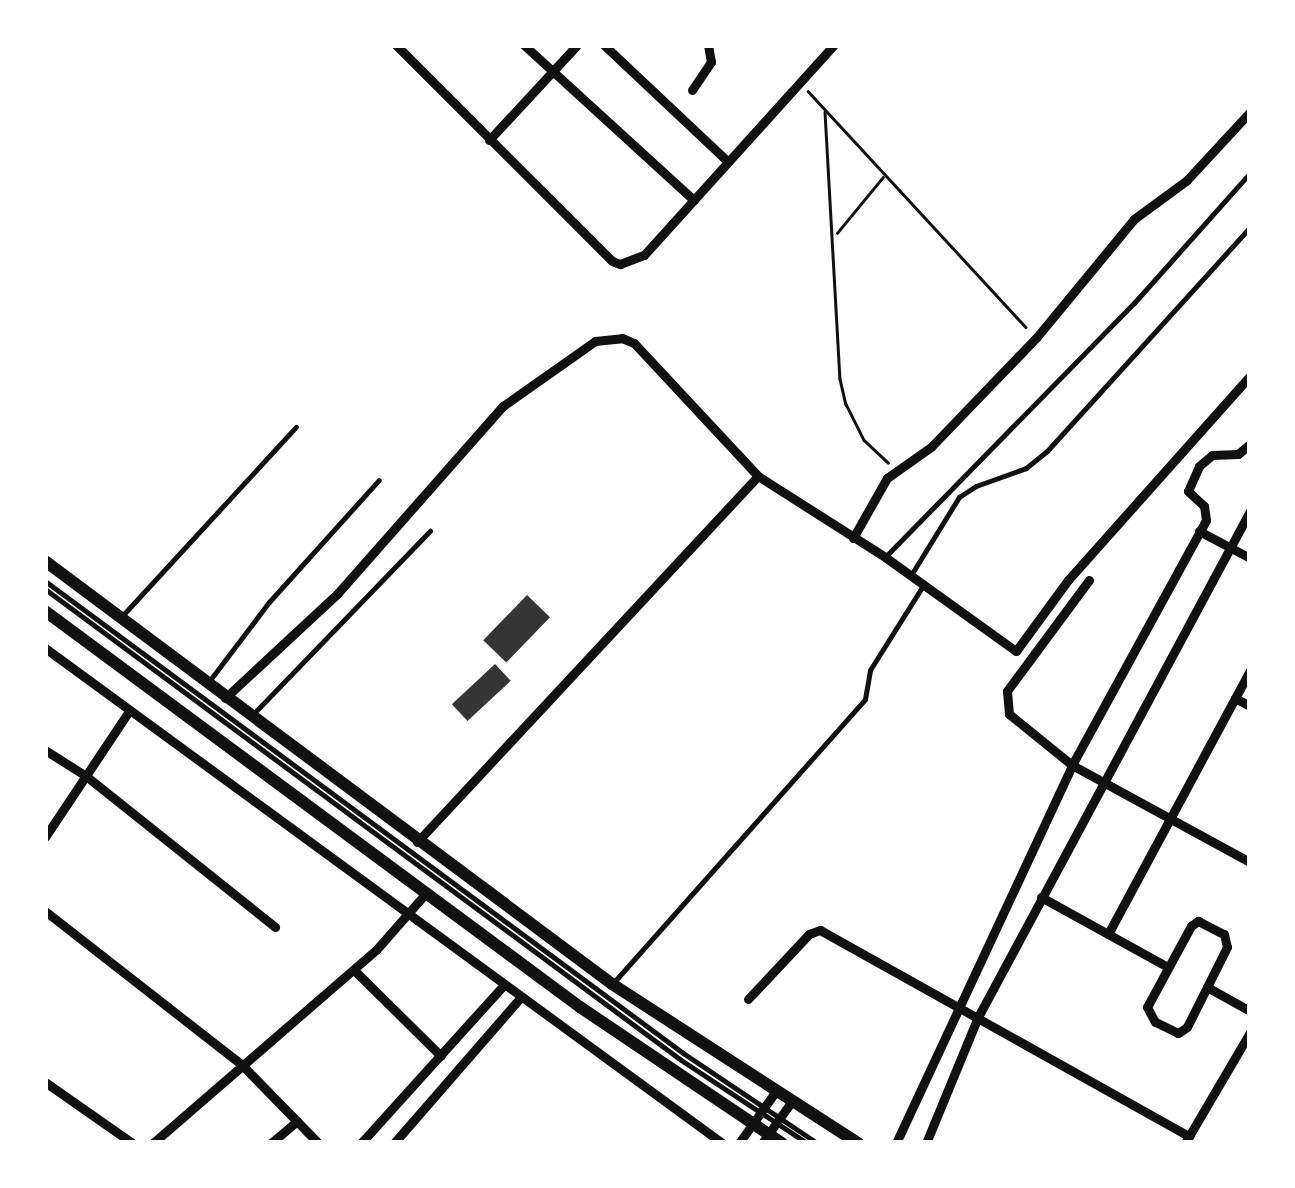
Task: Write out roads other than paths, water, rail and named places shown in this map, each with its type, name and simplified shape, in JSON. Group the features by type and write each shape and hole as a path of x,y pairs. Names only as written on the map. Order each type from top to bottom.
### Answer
{"main road":[{"path":"45,561 612,984 858,1143"},
{"path":"45,611 580,1008 752,1125 772,1130 782,1143"}],"street":[{"path":"396,45 612,261 620,264 644,255 830,49 818,45"},
{"path":"524,45 694,200"},
{"path":"489,140 577,45"},
{"path":"604,45 728,162"},
{"path":"692,90 712,62 708,45"},
{"path":"853,538 896,469 931,448 1036,338 1134,219 1186,181 1250,112"},
{"path":"226,698 337,594 503,406 595,341 622,338 634,343 758,476 885,557 1016,650 1068,580 1250,376"},
{"path":"896,1143 1072,765 1200,531 1206,511 1188,491 1199,466 1212,455 1238,454 1250,444"},
{"path":"418,842 758,476"},
{"path":"906,1124 927,1139 978,1017 1233,549 1250,511"},
{"path":"1200,531 1250,558"},
{"path":"1089,580 1005,696 1009,714 1102,784 1250,862"},
{"path":"45,648 502,986 722,1143"},
{"path":"1108,934 1250,670"},
{"path":"1235,698 1250,706"},
{"path":"45,837 129,711"},
{"path":"45,750 86,776 275,927"},
{"path":"153,1143 354,970 426,893"},
{"path":"1042,898 1168,967"},
{"path":"45,911 242,1065 318,1143"},
{"path":"1206,922 1224,934 1227,947 1185,1030 1178,1033 1154,1022 1148,1007 1168,967 1191,926 1206,922"},
{"path":"748,1000 809,934 820,930 1187,1140 1250,1034"},
{"path":"354,970 441,1056"},
{"path":"361,1143 502,986"},
{"path":"1208,987 1250,1010"},
{"path":"394,1143 520,998"},
{"path":"45,1082 132,1143"},
{"path":"740,1143 776,1090"},
{"path":"772,1130 792,1101"},
{"path":"271,1143 297,1121"}],"lane":[{"path":"885,557 1134,304 1250,173"},
{"path":"911,576 960,496 1026,468 1047,451 1250,227"},
{"path":"121,617 296,427"},
{"path":"207,683 269,602 379,480"},
{"path":"251,716 430,531"},
{"path":"45,581 763,1110 772,1130 806,1143"},
{"path":"612,984 866,699 870,670 924,584"},
{"path":"45,589 681,1060 763,1110"},
{"path":"772,1130 817,1143"}]}
